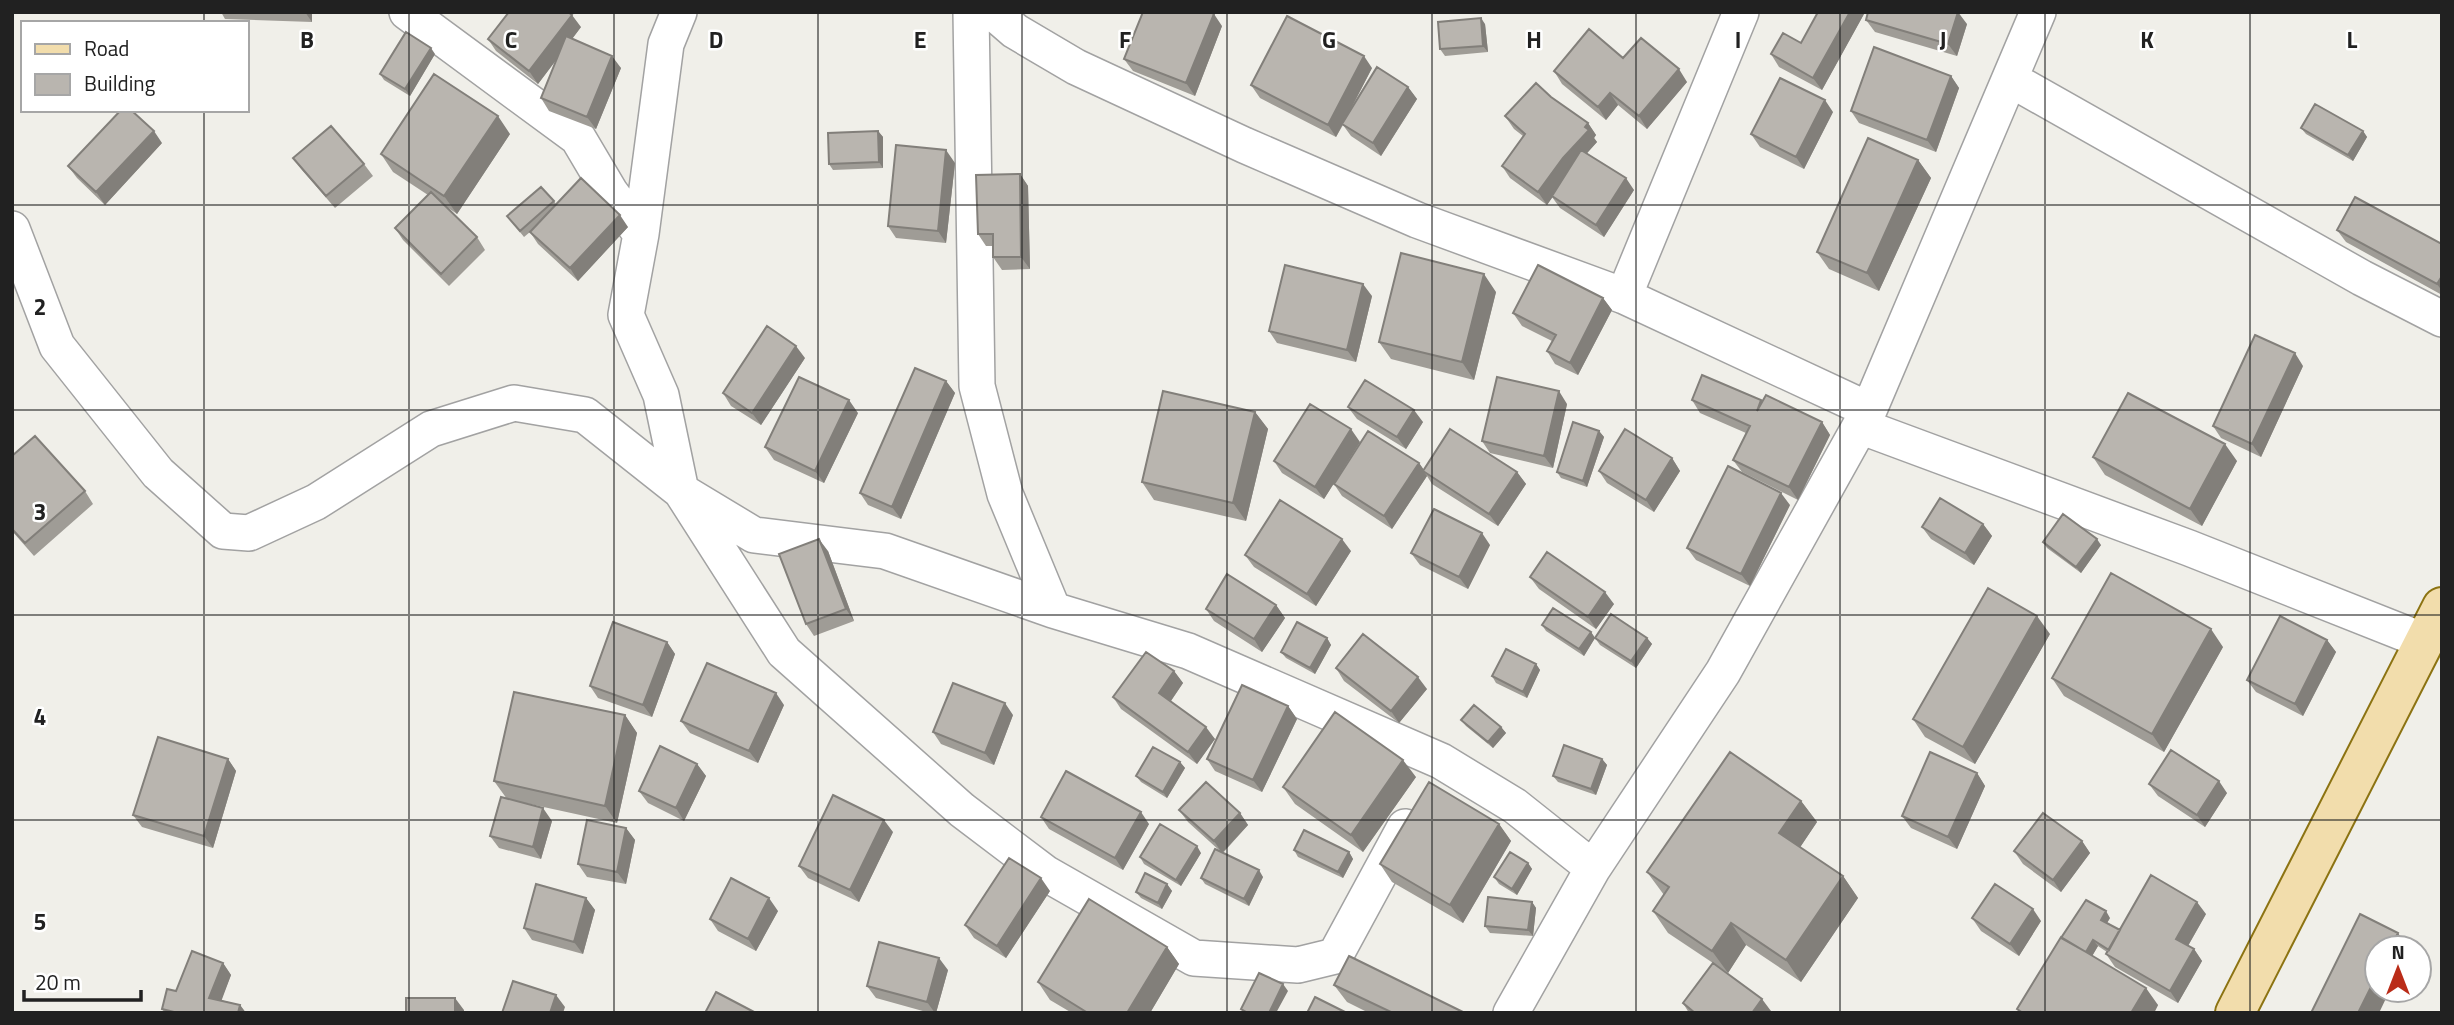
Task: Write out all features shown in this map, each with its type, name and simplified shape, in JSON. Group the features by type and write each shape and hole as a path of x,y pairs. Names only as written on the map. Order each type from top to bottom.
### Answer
{"main road":[{"path":"2235,1013 2442,607"}],"street":[{"path":"407,12 578,138 610,192 641,234"},
{"path":"679,12 666,44 641,234 626,315 661,395 681,491 784,652 962,810 1045,873 1194,958 1298,965 1335,956 1430,781"},
{"path":"971,12 977,386 1005,494 1053,610"},
{"path":"993,12 1015,31 1076,67 1244,145 1417,220 1624,296 1864,418 2424,641"},
{"path":"1624,296 1734,35 1741,12"},
{"path":"1511,1013 1593,868 1723,672 1864,418 2038,12"},
{"path":"2010,79 2350,271 2442,319"},
{"path":"12,229 57,346 158,473 223,531 249,533 316,502 431,429 514,403 585,415 681,491 754,535 885,551 1053,610 1188,651 1430,781 1515,806 1593,868"}],"building":[{"path":"509,12 568,12 572,15 529,71 488,39"},
{"path":"1143,12 1214,14 1186,83 1124,59"},
{"path":"1818,12 1850,12 1813,78 1771,54 1783,33 1801,43"},
{"path":"1868,12 1958,12 1948,44 1866,20"},
{"path":"1287,16 1364,56 1328,125 1251,85"},
{"path":"1481,18 1483,46 1440,49 1438,22"},
{"path":"1589,29 1623,58 1641,38 1679,69 1639,116 1610,93 1598,107 1554,71"},
{"path":"406,32 431,48 405,89 380,74"},
{"path":"566,36 612,56 587,117 541,98"},
{"path":"1874,47 1951,76 1927,140 1851,111"},
{"path":"1377,67 1408,87 1373,143 1342,124"},
{"path":"434,74 498,116 444,196 381,154"},
{"path":"1780,78 1825,100 1796,157 1751,134"},
{"path":"1536,83 1588,123 1585,127 1589,130 1563,158 1538,192 1502,166 1525,134 1505,116"},
{"path":"2315,104 2363,131 2348,155 2301,128"},
{"path":"119,112 133,112 154,131 96,192 68,166"},
{"path":"331,126 364,164 326,196 293,158"},
{"path":"878,131 879,162 829,164 828,133"},
{"path":"1868,138 1918,160 1867,273 1817,252"},
{"path":"896,145 946,150 938,231 888,226"},
{"path":"1581,150 1626,178 1596,225 1552,196"},
{"path":"1020,174 1021,257 993,257 993,234 978,234 976,175"},
{"path":"581,178 620,215 570,268 530,232"},
{"path":"541,187 554,201 520,231 507,216"},
{"path":"431,192 477,237 441,274 395,228"},
{"path":"2355,197 2442,244 2442,276 2437,284 2337,230"},
{"path":"1401,253 1484,274 1462,362 1379,342"},
{"path":"1285,265 1363,284 1347,350 1269,331"},
{"path":"1538,265 1603,298 1570,363 1547,351 1556,335 1513,313"},
{"path":"767,326 796,346 752,413 723,393"},
{"path":"2255,335 2295,353 2252,444 2213,426"},
{"path":"915,368 946,381 892,507 860,493"},
{"path":"1702,375 1761,400 1757,411 1766,395 1822,422 1789,487 1733,460 1750,426 1692,400"},
{"path":"799,377 849,400 815,471 765,447"},
{"path":"1497,377 1559,391 1544,456 1482,441"},
{"path":"1365,380 1414,410 1397,437 1348,407"},
{"path":"1163,391 1255,412 1233,503 1142,482"},
{"path":"2128,393 2225,444 2190,509 2093,457"},
{"path":"1310,404 1351,429 1315,487 1274,461"},
{"path":"1573,422 1599,431 1583,481 1557,472"},
{"path":"1450,429 1517,472 1489,514 1423,471"},
{"path":"1625,429 1672,458 1646,500 1599,471"},
{"path":"1368,431 1419,463 1384,516 1334,484"},
{"path":"35,436 85,491 25,543 12,529 12,456"},
{"path":"1728,466 1781,493 1741,574 1687,548"},
{"path":"1940,498 1983,524 1965,553 1922,527"},
{"path":"1280,500 1342,539 1307,594 1245,555"},
{"path":"1434,509 1482,533 1459,577 1411,553"},
{"path":"2063,514 2097,539 2076,567 2043,542"},
{"path":"819,539 846,609 806,624 779,554"},
{"path":"1547,552 1605,592 1588,617 1530,577"},
{"path":"2111,573 2211,629 2152,734 2052,678"},
{"path":"1227,574 1276,605 1254,639 1206,609"},
{"path":"1988,588 2037,616 1963,747 1913,719"},
{"path":"1553,608 1591,632 1579,649 1542,625"},
{"path":"1611,614 1647,638 1631,661 1595,638"},
{"path":"2280,616 2327,640 2295,704 2247,680"},
{"path":"613,622 667,642 643,705 590,686"},
{"path":"1297,622 1327,638 1310,668 1281,652"},
{"path":"1363,634 1418,677 1391,711 1336,668"},
{"path":"1506,649 1536,664 1523,692 1492,676"},
{"path":"1146,652 1174,671 1159,693 1206,727 1188,752 1113,697"},
{"path":"707,663 776,693 749,751 681,721"},
{"path":"953,683 1005,703 985,753 933,732"},
{"path":"1242,685 1288,706 1253,780 1207,759"},
{"path":"514,692 625,715 605,806 494,781"},
{"path":"1474,705 1501,727 1488,742 1461,720"},
{"path":"1335,712 1403,760 1351,835 1283,787"},
{"path":"158,737 228,759 204,836 133,815"},
{"path":"1564,745 1602,759 1591,789 1553,776"},
{"path":"660,746 697,764 676,808 639,791"},
{"path":"1153,747 1180,762 1163,792 1136,776"},
{"path":"2171,750 2219,781 2197,815 2149,784"},
{"path":"1730,752 1801,801 1779,833 1843,876 1786,960 1731,923 1712,951 1653,911 1669,887 1647,872"},
{"path":"1930,752 1977,773 1948,837 1902,816"},
{"path":"1066,771 1141,812 1115,858 1041,817"},
{"path":"1206,782 1240,813 1214,841 1179,810"},
{"path":"1429,782 1499,824 1450,905 1380,864"},
{"path":"833,795 884,820 850,890 799,866"},
{"path":"501,797 543,808 533,847 490,836"},
{"path":"2043,813 2082,841 2053,880 2014,851"},
{"path":"587,820 626,828 617,872 578,864"},
{"path":"1160,824 1197,846 1176,880 1140,857"},
{"path":"1304,830 1349,852 1338,872 1294,850"},
{"path":"1215,849 1259,870 1244,899 1201,878"},
{"path":"1510,852 1528,863 1512,889 1494,877"},
{"path":"1009,858 1041,878 997,946 965,925"},
{"path":"1145,873 1167,884 1158,903 1136,892"},
{"path":"2151,875 2197,902 2176,939 2194,949 2170,991 2106,954"},
{"path":"731,878 769,898 748,939 710,919"},
{"path":"536,884 586,898 574,942 524,928"},
{"path":"1995,884 2033,909 2010,944 1972,918"},
{"path":"1488,897 1532,902 1528,930 1485,926"},
{"path":"1089,899 1167,947 1127,1013 1088,1013 1038,982"},
{"path":"2086,900 2106,911 2101,920 2120,930 2109,950 2093,940 2086,952 2061,938"},
{"path":"2360,914 2398,933 2363,934 2363,1003 2358,1013 2311,1013"},
{"path":"2061,937 2146,988 2131,1013 2023,1013 2017,1009"},
{"path":"879,942 939,958 927,1002 867,986"},
{"path":"192,951 223,963 209,998 240,1005 238,1013 178,1013 162,1009 167,989 176,991"},
{"path":"1349,956 1465,1013 1393,1013 1334,985"},
{"path":"1713,963 1762,999 1752,1013 1695,1013 1683,1003"},
{"path":"1259,973 1283,984 1269,1013 1248,1013 1241,1009"},
{"path":"513,981 556,995 550,1013 502,1013"},
{"path":"716,992 756,1013 705,1013"},
{"path":"1315,997 1347,1013 1307,1013"},
{"path":"406,998 455,998 455,1013 406,1013"}]}
